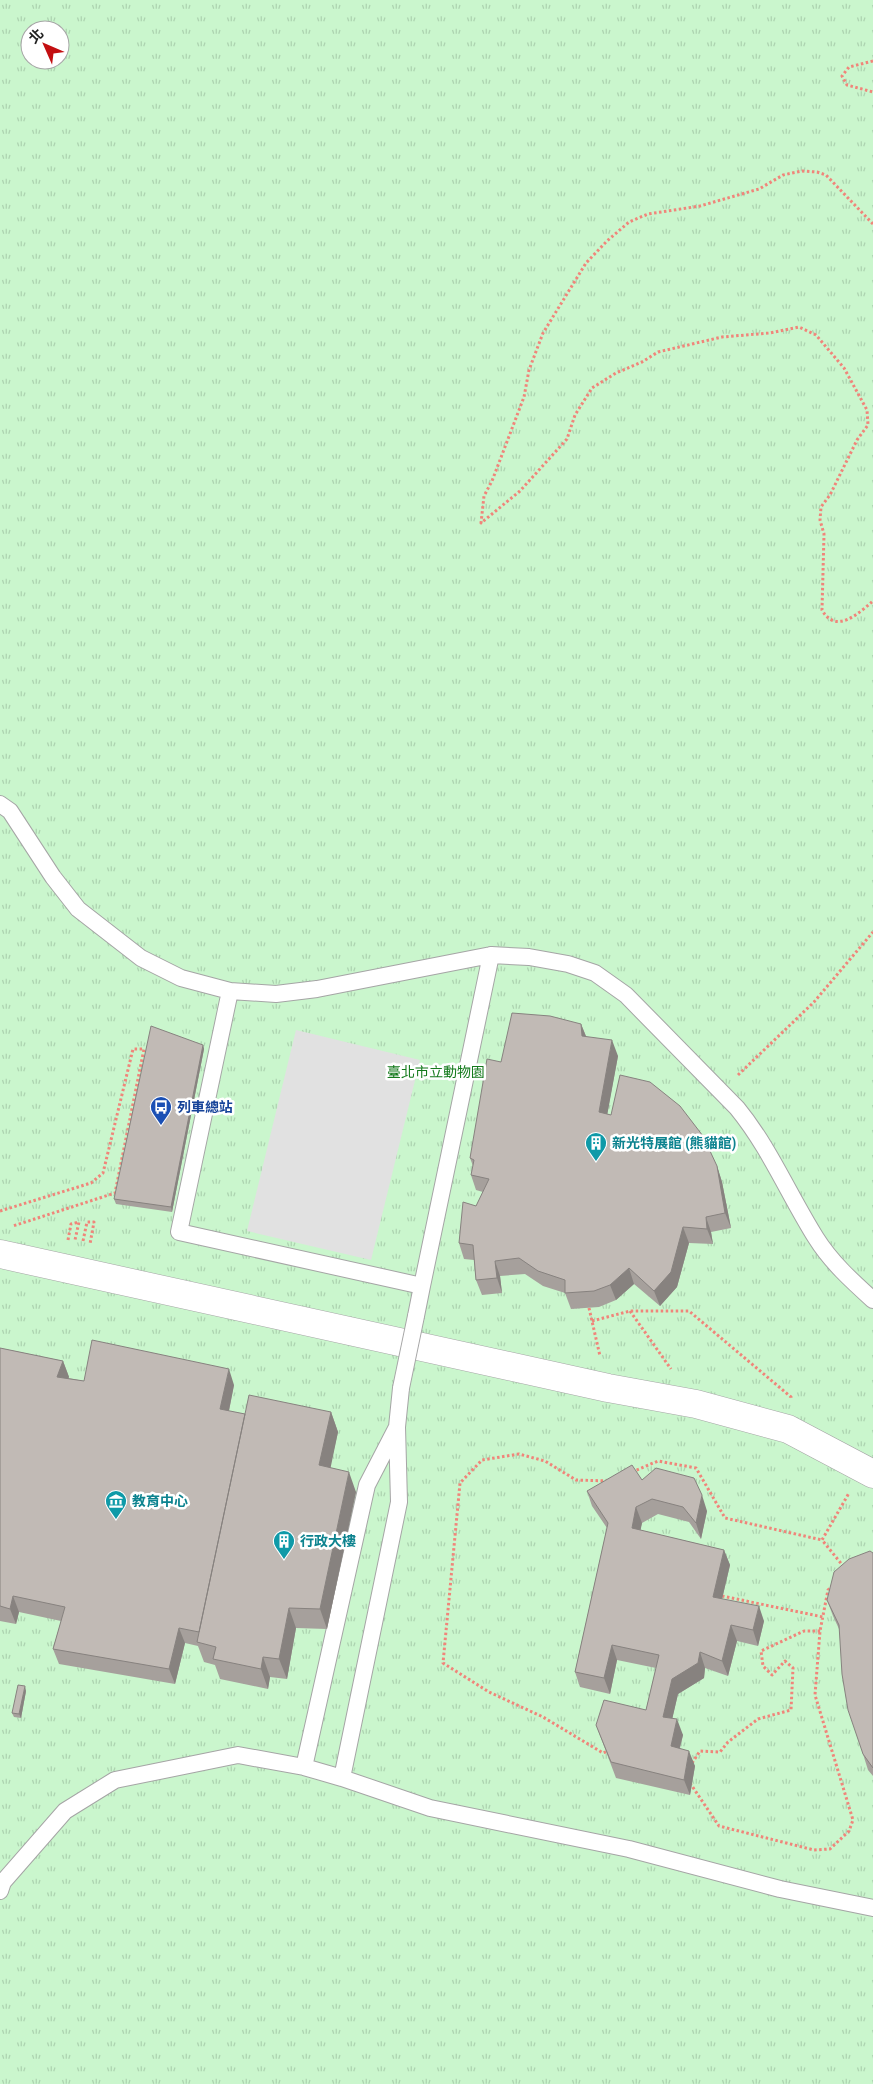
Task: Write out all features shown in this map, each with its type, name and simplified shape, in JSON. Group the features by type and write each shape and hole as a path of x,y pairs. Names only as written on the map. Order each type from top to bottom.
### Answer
{"street":[{"path":"0,1254 85,1271 226,1305 503,1365 696,1404 788,1429 868,1471"}],"lane":[{"path":"0,804 10,811 53,877 78,909 141,958 181,978 230,991 276,994 491,955 529,957 568,964 595,973 626,995 721,1091 753,1128 817,1239 830,1258 849,1279 873,1300"},
{"path":"342,1778 399,1502 397,1427 401,1388 491,955"},
{"path":"230,991 179,1232 422,1286"},
{"path":"304,1767 367,1486 397,1427"},
{"path":"0,1891 3,1882 65,1811 115,1780 238,1755 304,1767 430,1808 629,1849 780,1889 873,1908"}],"path":[{"path":"873,61 849,67 842,76 847,84 873,92"},
{"path":"873,224 826,175 802,171 783,175 759,189 700,206 648,214 629,222 606,241 586,263 543,333 529,370 524,398 492,481 484,496 481,523 520,491 567,439 575,415 592,388 616,373 642,362 658,352 722,337 770,334 799,327 816,334 844,368 867,410 868,426 857,440 830,495 821,507 820,520 824,534 822,610 824,615 837,622 848,620 873,601"},
{"path":"721,1091 814,1002 873,932"},
{"path":"0,1211 91,1183 103,1172 132,1048 144,1049 116,1193 12,1226 22,1228"},
{"path":"67,1241 71,1224 79,1222 75,1241 83,1242 87,1222 94,1222 85,1271"},
{"path":"588,1308 592,1321 630,1311 688,1311 791,1397 788,1429"},
{"path":"630,1311 696,1404"},
{"path":"611,1481 576,1480 545,1461 519,1454 482,1460 460,1482 443,1663 488,1692 543,1717 603,1753 611,1750"},
{"path":"626,1474 658,1461 696,1468 725,1518 822,1540 848,1573"},
{"path":"822,1540 868,1471"},
{"path":"690,1782 719,1826 814,1850 830,1849 849,1830 853,1820 814,1695 820,1631 828,1590 835,1584"},
{"path":"722,1596 823,1617"},
{"path":"690,1767 700,1751 720,1752 728,1742 758,1718 791,1710 793,1668 785,1660 772,1675 763,1666 761,1651 804,1631 820,1631"}],"green space":[{"name":"臺北市立動物園","path":"0,0 873,0 873,2084 0,2084"}],"shaded area":[{"path":"296,1030 420,1060 371,1260 247,1231"}],"building":[{"name":"新光特展館 (熊貓館)","path":"512,1013 550,1016 581,1024 582,1036 612,1040 599,1112 611,1115 620,1075 650,1082 680,1106 703,1136 717,1166 725,1213 706,1217 707,1229 683,1227 671,1272 654,1291 629,1268 610,1285 594,1291 565,1293 565,1280 538,1271 519,1258 495,1261 497,1278 476,1280 473,1245 459,1243 463,1202 476,1206 489,1179 471,1175 474,1160 470,1158 487,1059 501,1062"},
{"name":"列車總站","path":"151,1026 203,1045 171,1207 114,1199"},
{"name":"教育中心","path":"92,1340 229,1369 220,1409 245,1414 199,1632 179,1628 169,1669 53,1649 65,1607 13,1596 10,1609 0,1606 0,1348 63,1361 57,1377 84,1381"},
{"name":"行政大樓","path":"249,1395 331,1412 319,1465 349,1472 320,1609 289,1608 279,1659 263,1657 261,1669 213,1659 216,1647 197,1642"},
{"path":"632,1465 642,1480 656,1468 694,1478 702,1495 696,1523 683,1507 652,1499 636,1507 632,1528 724,1550 713,1597 759,1606 753,1630 731,1625 722,1661 700,1652 698,1663 672,1679 663,1717 677,1719 671,1746 689,1751 684,1780 611,1762 596,1725 604,1700 646,1710 659,1655 612,1645 604,1678 575,1672 608,1523 587,1491"},
{"path":"870,1551 873,1553 873,1768 863,1754 848,1710 842,1674 839,1625 827,1600 834,1572 849,1559"},
{"path":"18,1685 25,1686 19,1714 12,1713"}],"place":[{"name":"列車總站","path":"161,1126"},
{"name":"新光特展館 (熊貓館)","path":"596,1162"},
{"name":"教育中心","path":"116,1520"},
{"name":"行政大樓","path":"284,1560"}]}
